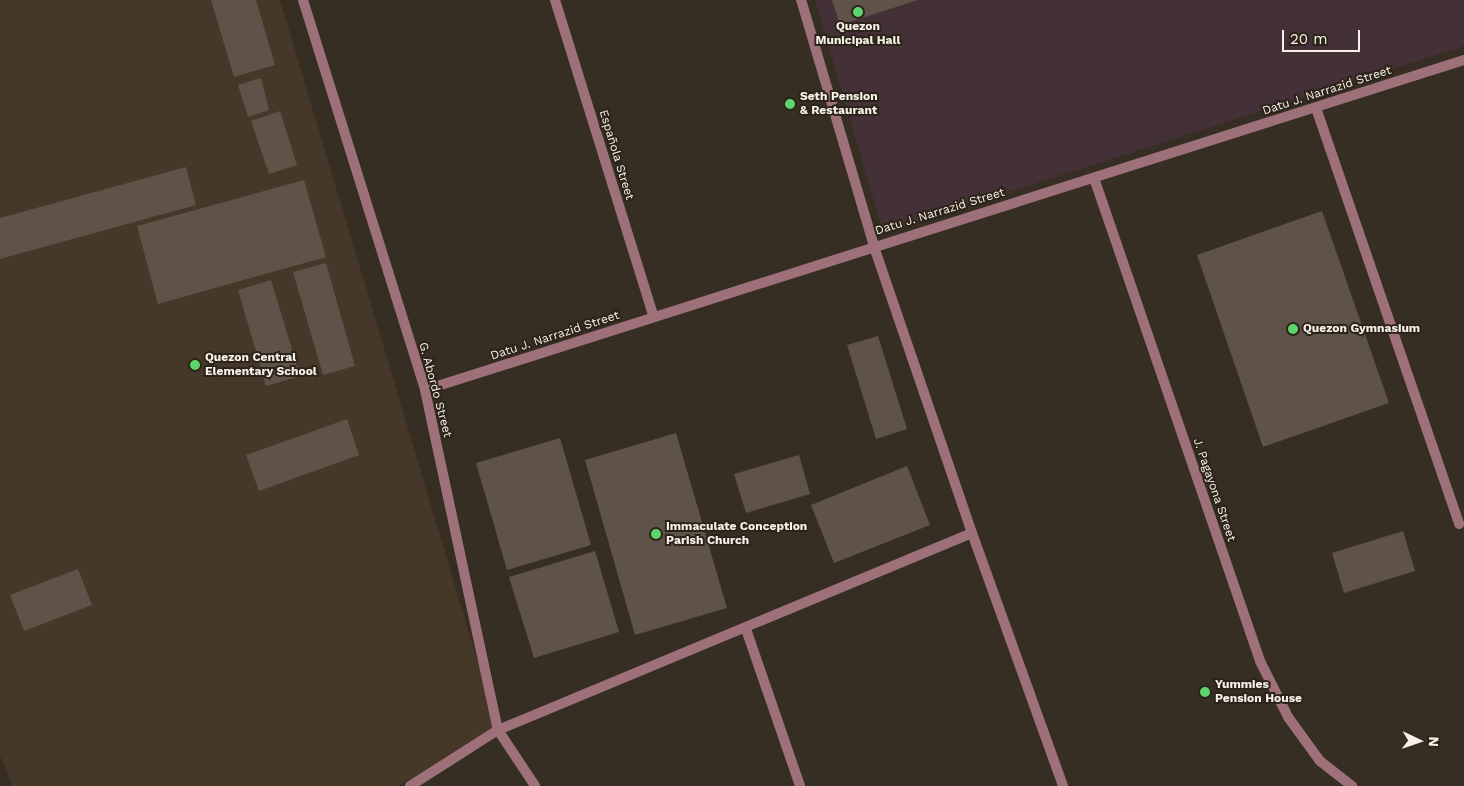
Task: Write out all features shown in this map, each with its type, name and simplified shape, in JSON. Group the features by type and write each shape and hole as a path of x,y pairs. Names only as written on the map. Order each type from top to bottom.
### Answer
{"street":[{"name":"G. Abordo Street","path":"303,0 425,390 498,730 535,786"},
{"name":"Española Street","path":"554,0 654,317"},
{"path":"801,0 874,246 972,533 1063,786"},
{"name":"Datu J. Narrazid Street","path":"425,390 1464,60"},
{"path":"1316,108 1459,524"},
{"name":"J. Pagayona Street","path":"1094,178 1260,661 1288,717 1320,761 1352,786"},
{"path":"410,786 498,730 746,629 972,533"},
{"path":"746,629 800,786"}],"shaded area":[{"name":"Quezon Central Elementary School","path":"0,0 280,0 498,730 398,786 13,786 0,756"},
{"path":"815,0 1464,0 1464,46 883,232"}],"building":[{"path":"211,0 256,0 275,65 234,77"},
{"name":"Quezon Municipal Hall","path":"832,0 918,0 840,25"},
{"path":"261,78 269,110 248,117 238,85"},
{"path":"280,111 297,165 269,174 251,121"},
{"path":"186,167 196,205 0,259 0,218"},
{"path":"304,180 326,257 158,304 137,226"},
{"name":"Quezon Gymnasium","path":"1322,211 1389,403 1263,447 1197,255"},
{"path":"326,263 355,366 323,375 293,272"},
{"path":"271,280 300,376 266,386 238,290"},
{"path":"878,336 907,429 876,439 847,345"},
{"path":"347,419 359,455 259,491 246,455"},
{"name":"Immaculate Conception Parish Church","path":"676,433 727,608 635,635 585,460"},
{"path":"560,438 591,545 507,570 476,463"},
{"path":"799,455 810,494 746,513 734,474"},
{"path":"907,466 930,525 834,563 811,505"},
{"path":"1403,531 1415,571 1344,593 1332,553"},
{"path":"595,551 619,632 534,658 509,577"},
{"path":"78,569 92,605 24,631 10,595"}],"place":[{"name":"Quezon Municipal Hall","path":"858,12"},
{"name":"Seth Pension & Restaurant","path":"790,104"},
{"name":"Quezon Gymnasium","path":"1293,329"},
{"name":"Quezon Central Elementary School","path":"195,365"},
{"name":"Immaculate Conception Parish Church","path":"656,534"},
{"name":"Yummies Pension House","path":"1205,692"}]}
